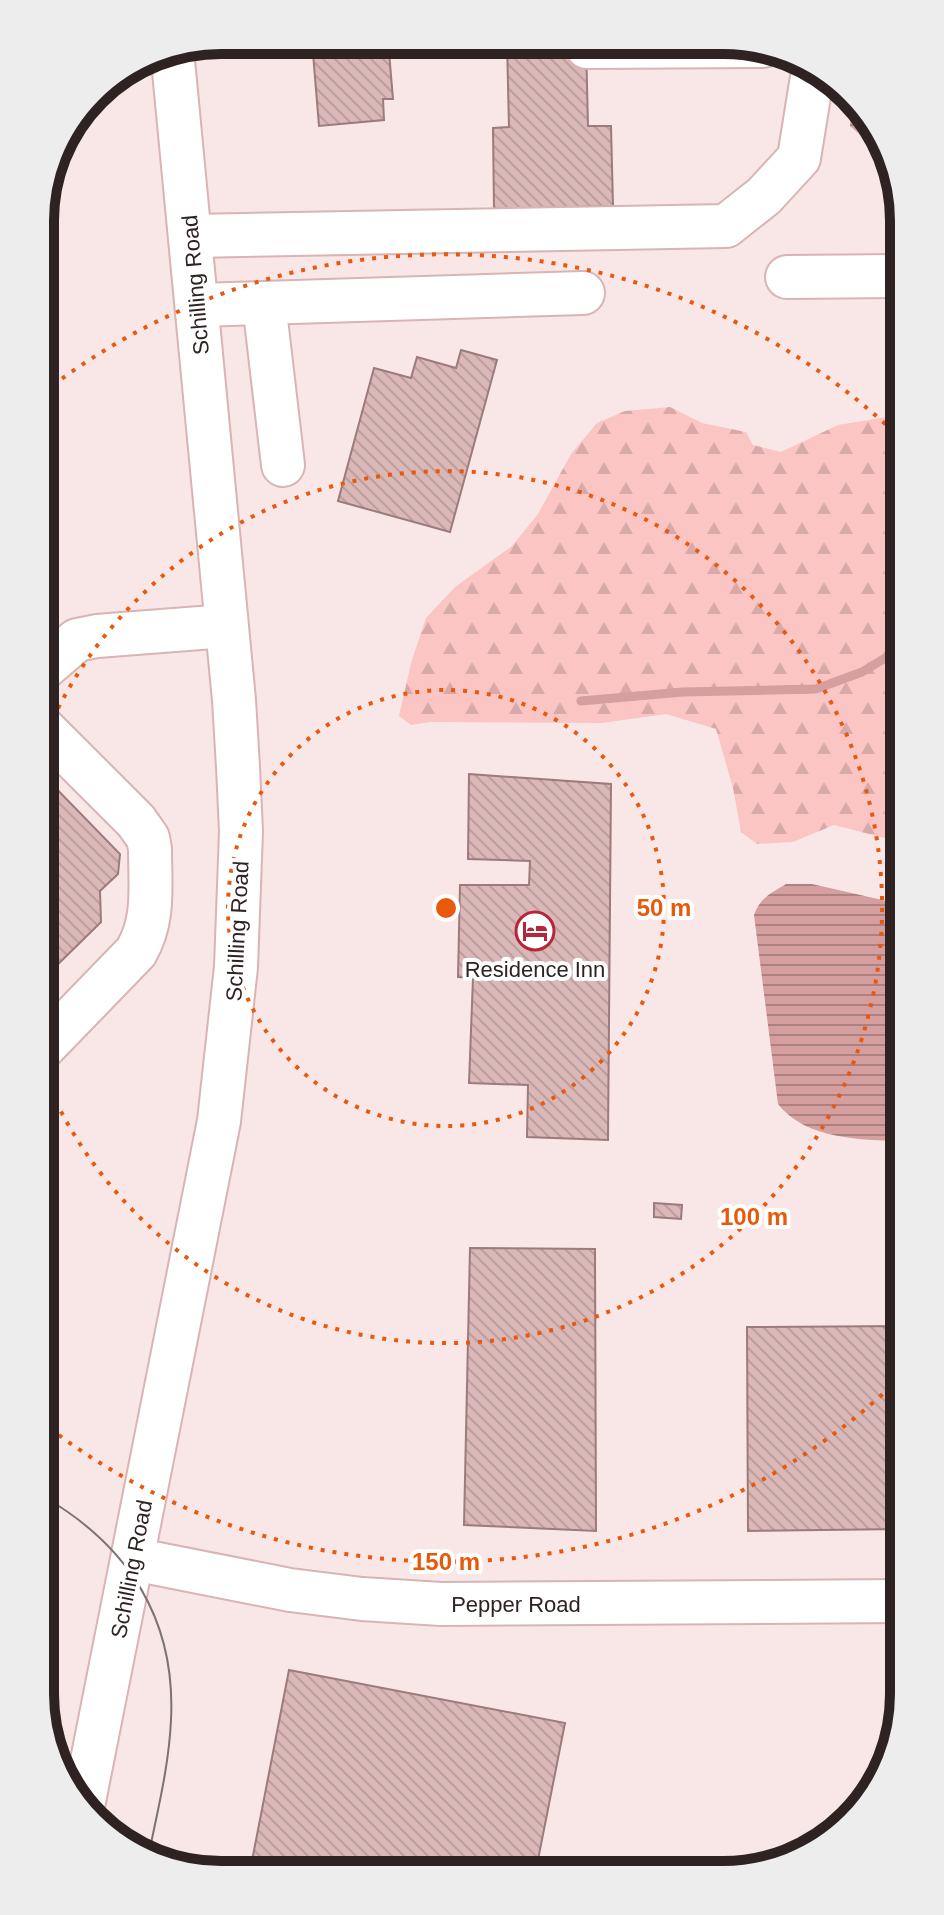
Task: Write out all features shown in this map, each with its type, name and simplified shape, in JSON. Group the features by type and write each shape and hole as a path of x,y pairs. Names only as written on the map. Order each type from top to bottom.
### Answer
{"street":[{"name":"Schilling Road","path":"86,1792 209,1176 230,1033 240,900 241,831 234,700 173,61"},
{"path":"190,236 726,226 764,196 799,158 812,79"},
{"path":"787,277 890,276"},
{"path":"197,305 583,293"},
{"path":"264,303 283,465"},
{"path":"54,660 77,640 97,636 226,626"},
{"path":"54,739 136,821 148,838 149,923 136,952 54,1037"},
{"name":"Pepper Road","path":"133,1559 290,1590 441,1604 890,1601"}],"shaded area":[{"path":"734,54 755,57 797,71 833,95 862,128 881,167 890,210 890,1705 877,1758 855,1796 825,1826 797,1844 777,1852 734,1861 199,1860 157,1848 119,1826 82,1787 63,1748 54,1705 54,210 60,178 71,147 103,103 138,76 167,63 199,55"},
{"path":"851,114 872,145 850,126"},
{"path":"786,884 812,884 890,902 890,1141 851,1138 818,1131 789,1116 778,1104 754,915 771,893"}],"green space":[{"path":"670,407 702,423 746,432 753,445 781,452 838,425 890,416 890,839 834,825 793,842 757,844 741,832 733,788 716,729 666,714 602,723 431,722 411,725 399,716 411,663 426,618 455,587 512,546 538,514 571,454 597,423 625,411"}],"building":[{"path":"313,54 389,54 393,99 383,99 384,120 319,126"},
{"path":"507,54 586,54 588,126 611,126 613,206 494,209 493,128 509,127"},
{"path":"461,350 497,360 450,532 338,501 374,368 411,378 417,357 456,368"},
{"name":"Residence Inn","path":"469,774 611,784 608,1140 527,1137 528,1085 469,1083 473,978 458,977 460,885 529,885 530,861 468,859"},
{"path":"54,786 120,854 118,874 100,891 101,922 54,968"},
{"path":"654,1203 682,1205 681,1219 654,1217"},
{"path":"470,1248 595,1249 596,1531 464,1525"},
{"path":"890,1326 890,1529 748,1531 747,1327"},
{"path":"289,1670 565,1723 538,1861 252,1861"}],"waterway":[{"path":"581,701 683,692 816,689 862,672 890,655"}],"tram line":[{"path":"54,1504 101,1539 123,1563 142,1590 156,1619 165,1650 170,1684 170,1737 151,1845"}],"place":[{"name":"Residence Inn","path":"535,931"}]}
